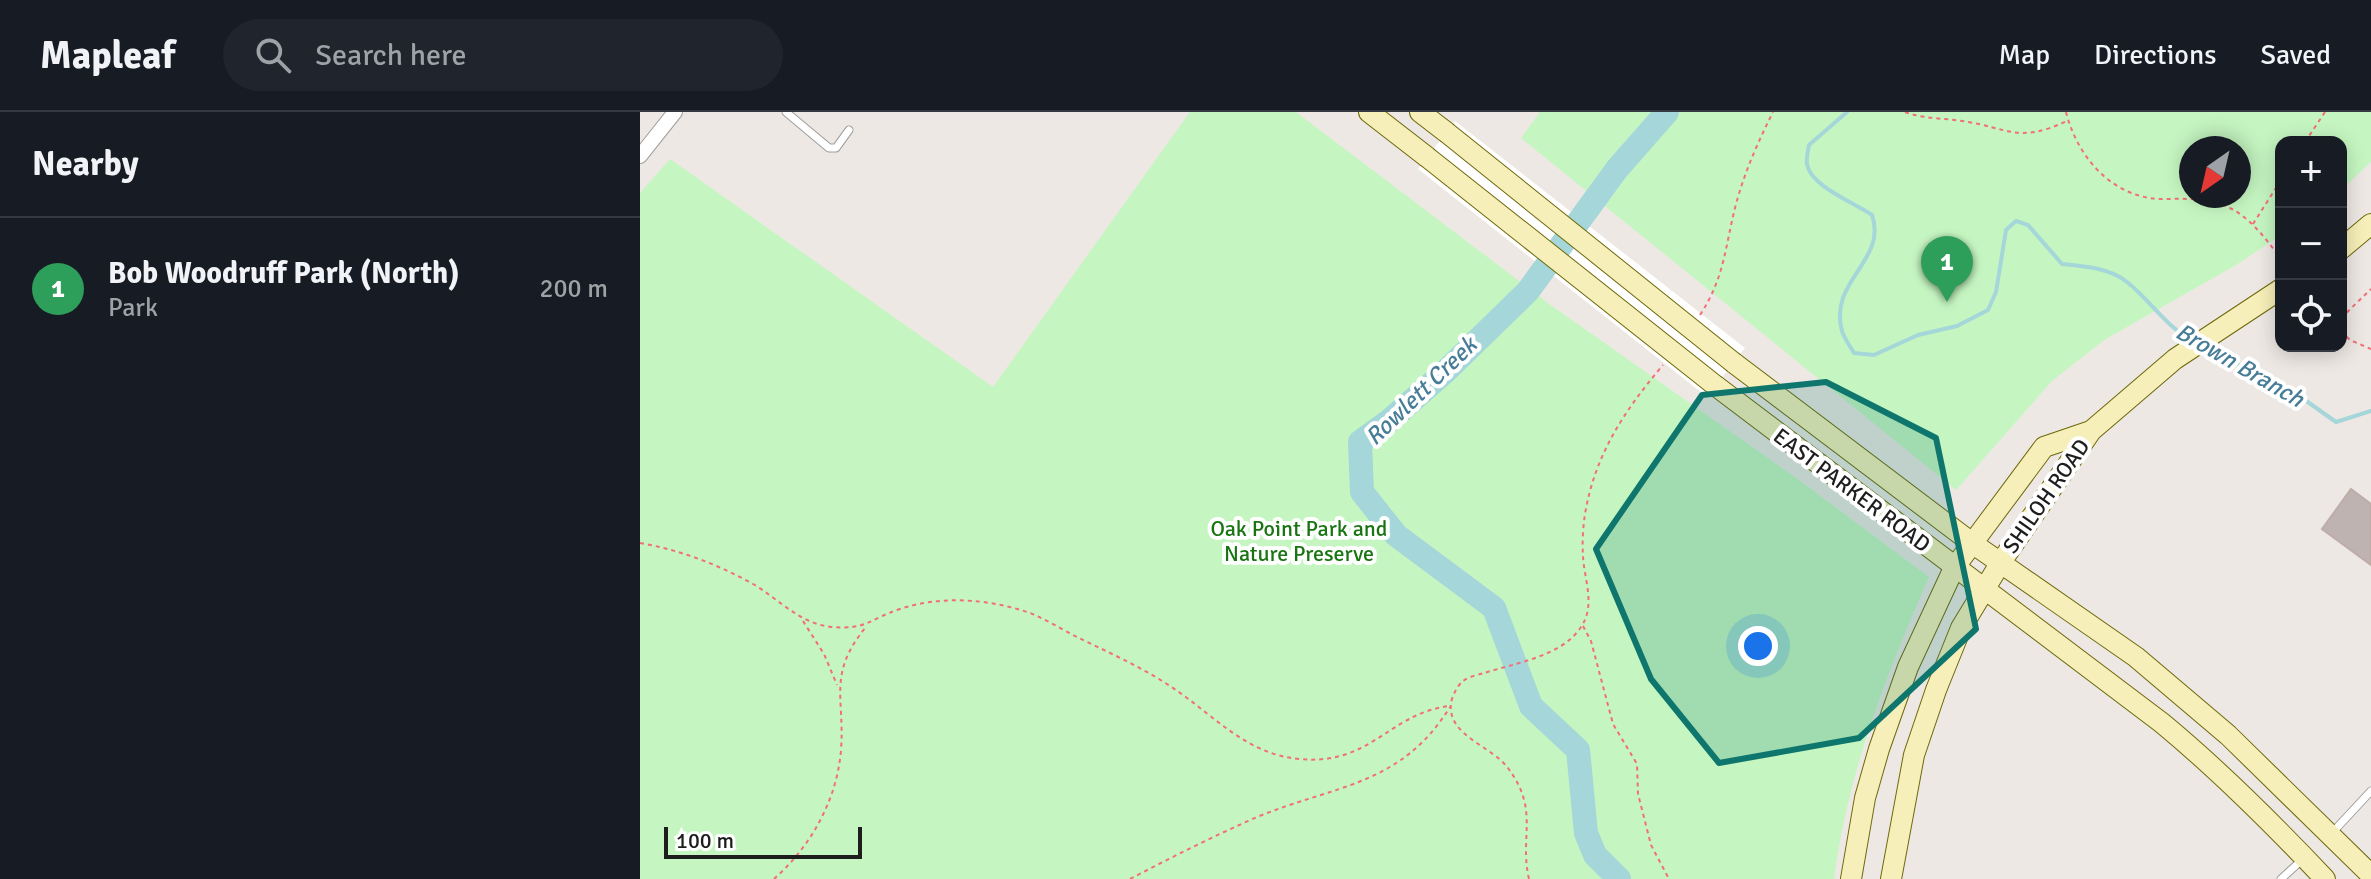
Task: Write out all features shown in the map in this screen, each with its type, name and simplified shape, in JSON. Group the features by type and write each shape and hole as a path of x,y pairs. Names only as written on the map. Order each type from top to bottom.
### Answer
{"main road":[{"name":"EAST PARKER ROAD","path":"1369,112 1716,386 2211,763 2325,879"},
{"name":"EAST PARKER ROAD","path":"1420,112 1734,363 1972,543 2096,627 2188,700 2371,875"},
{"path":"2347,244 2371,224"},
{"name":"SHILOH ROAD","path":"1891,879 1914,755 1936,690 1961,628 2001,562 2091,431 2175,359 2275,293"},
{"name":"SHILOH ROAD","path":"1851,879 1865,798 1879,749 1908,667 1954,568 2044,447 2091,431"},
{"path":"2304,857 2330,835"}],"street":[{"path":"640,156 675,112"}],"lane":[{"path":"786,112 829,148 836,148 849,130"},
{"path":"2330,835 2371,791"},
{"path":"2281,879 2304,857"}],"path":[{"path":"1699,317 1714,293 1753,151 1773,112"},
{"path":"1905,112 1984,125 2016,134 2047,130 2068,120"},
{"path":"2066,112 2078,148 2086,159 2117,185 2136,195 2156,199 2195,199 2219,204 2245,217 2275,252"},
{"path":"2309,136 2325,112"},
{"path":"2252,225 2275,189"},
{"path":"2347,312 2371,289"},
{"path":"2347,337 2371,349"},
{"path":"1130,879 1201,842 1261,816 1372,778 1408,757 1439,724 1460,684 1564,645 1583,625 1590,591 1583,556 1585,515 1595,472 1622,415 1666,362"},
{"path":"640,543 683,553 723,569 762,590 803,620 829,662 838,691 841,748 829,802 808,841 774,879"},
{"path":"803,620 834,627 868,625 898,609 940,601 986,603 1031,614 1157,678 1244,742 1265,752 1296,759 1326,759 1356,752 1410,716 1450,706"},
{"path":"838,691 845,661 868,625"},
{"path":"1583,625 1591,641 1613,724 1637,764 1638,794 1651,845 1669,879"},
{"path":"1450,706 1458,727 1498,756 1520,788 1529,822 1529,879"}],"highlighted area":[{"path":"1826,382 1936,438 1976,629 1859,738 1719,763 1651,679 1596,549 1702,395"}],"green space":[{"name":"Oak Point Park and Nature Preserve","path":"1190,112 1296,112 1552,306 1799,480 1929,577 1898,650 1859,762 1840,839 1834,879 640,879 640,193 670,159 993,387"},
{"path":"1540,112 2371,112 2371,162 2347,184 2347,136 2275,136 2275,239 2236,265 2104,340 2052,381 1956,490 1521,138"}],"pier":[{"path":"1455,121 1745,348 1707,397 1418,169"}],"building":[{"path":"2351,489 2371,504 2371,565 2322,529"}],"waterway":[{"name":"Rowlett Creek","path":"1619,879 1595,855 1586,833 1578,750 1531,706 1494,608 1396,535 1362,492 1360,442 1447,370 1528,291 1617,169 1667,112"},
{"name":"Brown Branch","path":"1847,112 1809,145 1807,162 1810,172 1824,187 1872,215 1875,231 1872,245 1843,298 1840,313 1843,334 1854,353 1874,355 1918,335 1957,326 1988,310 1996,292 2006,230 2016,221 2028,225 2062,264 2096,268 2120,277 2174,328 2192,340"},
{"name":"Brown Branch","path":"2206,348 2305,400 2336,422 2371,411"}],"place":[{"name":"Bob Woodruff Park (North)","path":"1947,302"}]}
